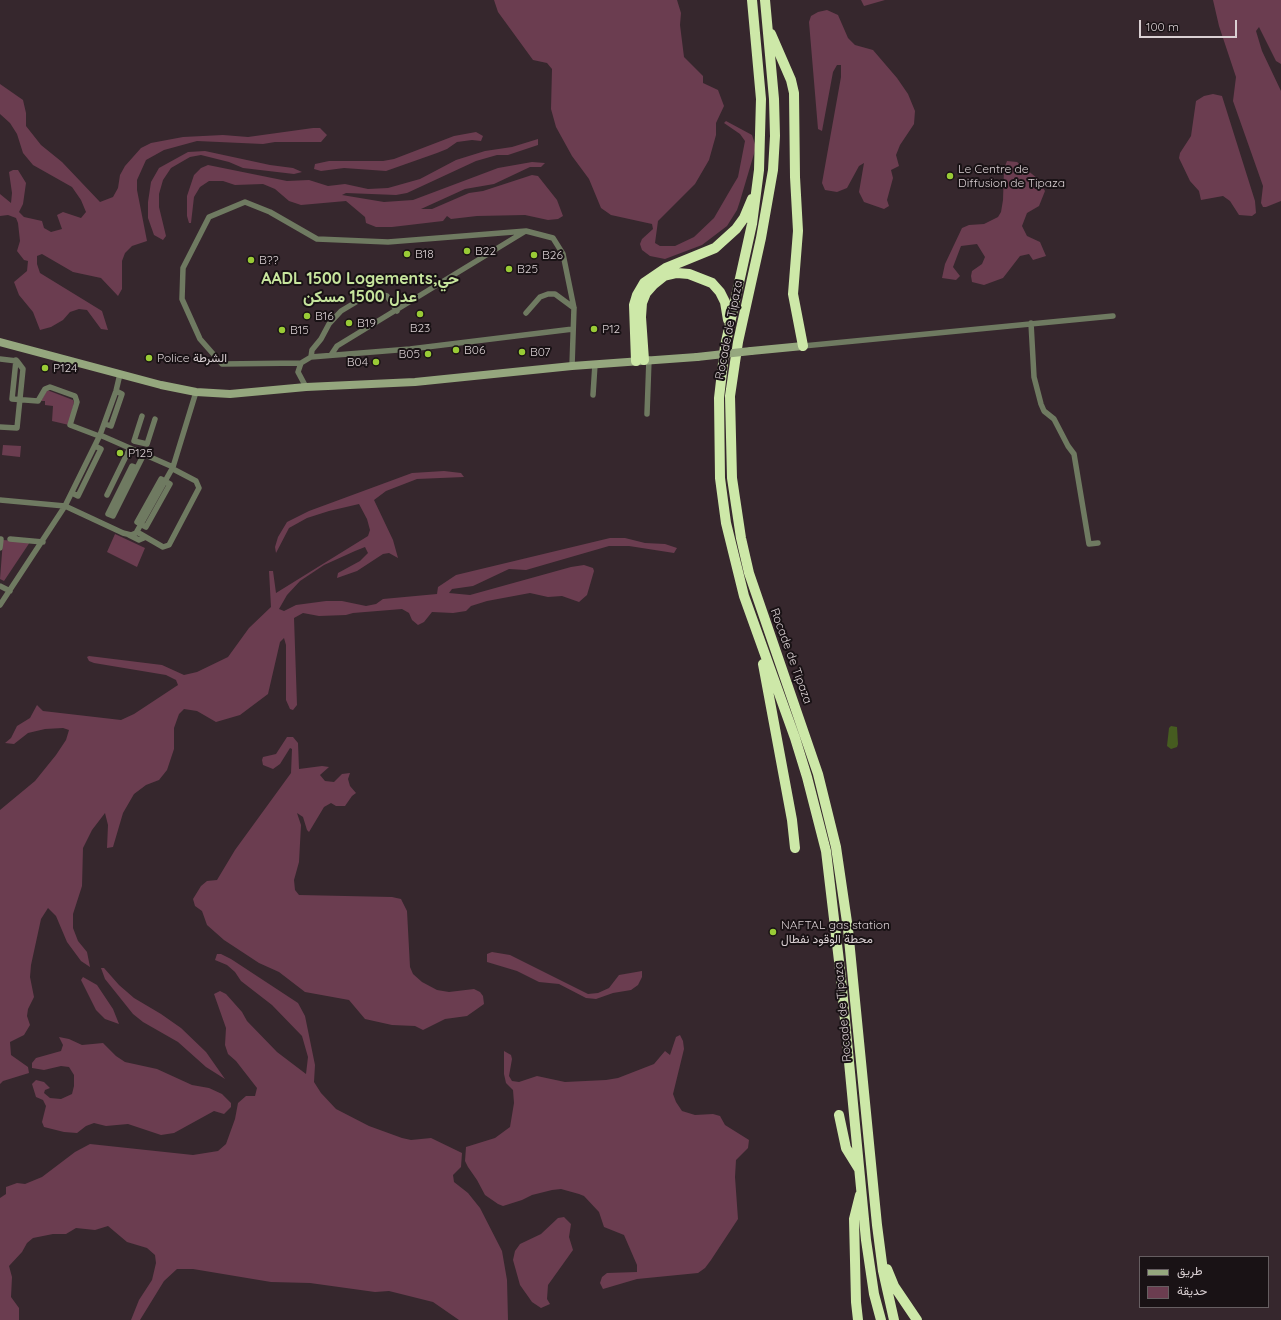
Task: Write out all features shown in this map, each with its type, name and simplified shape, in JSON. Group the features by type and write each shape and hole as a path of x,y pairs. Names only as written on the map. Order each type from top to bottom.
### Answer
{"highway":[{"name":"Rocade de Tipaza","path":"752,0 760,99 759,170 752,224 725,346 719,398 720,478 726,523 744,596 805,770 826,851 839,954 867,1248 880,1316"},
{"name":"Rocade de Tipaza","path":"765,0 774,99 775,136 773,170 761,238 738,342 730,396 732,478 741,538 749,573 818,774 839,860 848,930 881,1260 894,1320"},
{"path":"767,24 791,80 794,93 795,177 798,231 794,294 803,346"},
{"path":"643,360 634,306 637,295 644,283 666,268 703,254 715,248 725,240 744,218 756,188 759,170"},
{"path":"643,360 641,317 642,303 646,293 654,284 664,276 677,273 700,277 712,283 720,292 728,313 729,326 725,346"},
{"path":"761,644 764,672 792,820 795,848"},
{"path":"839,1115 846,1148 859,1169"},
{"path":"858,1320 854,1219 861,1191"},
{"path":"881,1260 894,1286 917,1320"}],"street":[{"path":"572,366 574,308 563,254 553,238 526,231 388,242 317,239 270,212 245,202 209,217 183,268 182,299 200,339 222,364 301,363 311,357 410,349 573,329"},
{"path":"332,355 337,346 397,311 526,231"},
{"path":"311,357 312,350 321,339 329,324 341,311 366,296 375,294 387,296 397,311"},
{"path":"526,313 540,297 548,294 555,294 574,308"},
{"path":"0,342 120,374 196,392 248,394 306,388 422,381 643,360 697,357 1112,316"},
{"path":"1031,323 1034,377 1041,404 1044,411 1054,419 1068,446 1074,454 1089,544 1098,543"},
{"path":"0,359 16,360 12,399 38,401 45,389 50,387 75,396 78,402 70,425 138,451 173,468 199,484 199,490 167,547 163,547 137,532 127,534"},
{"path":"643,360 648,414"},
{"path":"301,363 298,372 306,388"},
{"path":"593,395 595,364"},
{"path":"0,605 43,542 72,493 105,424 120,374"},
{"path":"137,532 173,468 196,392"},
{"path":"0,427 17,428 20,400"},
{"path":"142,416 134,441 141,443 147,444 155,419"},
{"path":"138,451 141,443"},
{"path":"107,495 130,448"},
{"path":"137,468 132,466 108,514 113,516 137,468 144,454"},
{"path":"0,500 65,506 138,540 146,538"},
{"path":"10,539 43,542"},
{"path":"0,548 1,540"},
{"path":"0,586 10,591"}],"green space":[{"path":"494,0 677,0 681,13 680,25 684,57 703,76 703,83 718,90 724,106 716,123 716,135 709,160 695,184 658,221 655,243 660,246 675,246 694,237 714,218 738,177 745,141 740,134 724,123 726,121 752,135 756,147 737,210 727,226 702,245 665,259 650,256 642,250 640,244 642,239 653,229 652,224 611,215 601,208 589,179 572,156 556,127 551,109 552,69 547,63 533,60 498,12"},
{"path":"861,0 885,0 864,6"},
{"path":"1213,0 1281,0 1281,64 1276,61 1259,27 1256,31 1262,51 1281,91 1281,201 1266,207 1263,207 1261,203 1263,186 1233,101 1236,77 1219,26"},
{"path":"827,10 838,15 848,38 855,45 873,50 897,78 908,94 915,111 914,124 900,145 896,155 899,166 891,170 893,178 887,200 889,206 884,209 864,202 859,192 864,163 859,166 847,188 837,192 825,190 822,183 841,77 841,65 837,65 833,72 822,131 818,129 809,22 811,16 818,12"},
{"path":"0,84 23,100 26,113 26,126 41,145 62,162 100,202 113,197 118,188 120,175 125,166 141,148 151,143 183,137 223,135 248,137 313,128 320,128 327,135 321,142 275,142 263,144 197,141 164,150 146,160 137,180 137,190 147,241 132,246 125,253 122,261 122,289 118,296 101,278 73,272 42,254 37,256 37,264 40,273 102,311 108,330 101,329 87,310 79,309 70,312 63,320 51,327 40,330 33,312 19,295 14,282 27,271 28,261 24,260 17,251 20,241 18,223 16,218 8,215 0,216 0,194 11,203 12,193 9,172 18,170 26,183 23,204 19,212 24,217 42,221 44,228 51,232 62,229 57,215 63,212 81,218 86,212 81,200 72,187 33,165 23,153 17,134 10,123 0,114"},
{"path":"1213,94 1222,96 1255,201 1256,213 1252,216 1239,215 1230,201 1223,196 1201,200 1199,191 1190,181 1179,158 1180,153 1191,136 1196,101 1204,96"},
{"path":"476,132 483,136 481,141 472,140 457,142 447,149 386,171 344,168 321,171 314,169 315,164 329,161 383,161 394,159 454,136"},
{"path":"538,139 538,145 508,155 497,155 476,161 407,193 396,195 346,193 342,195 384,202 413,200 498,168 532,162 545,163 541,167 530,167 494,184 465,189 421,209 432,209 469,193 483,191 532,175 538,176 557,200 563,216 558,219 548,220 525,215 477,216 451,219 447,216 443,221 392,227 376,227 366,223 365,217 346,201 301,205 289,201 275,189 263,184 235,185 223,181 209,181 200,187 194,197 191,223 189,223 187,216 187,196 194,175 201,168 208,165 287,181 309,180 328,186 345,184 368,189 388,188 420,179 456,160 485,151 512,147"},
{"path":"205,151 270,165 293,168 302,172 294,174 243,168 229,162 201,155 190,157 171,168 163,180 159,194 159,207 166,236 163,240 154,235 148,218 148,202 151,182 159,168 188,152"},
{"path":"1007,161 1017,162 1037,178 1045,191 1039,206 1027,213 1022,226 1027,236 1040,242 1046,256 1033,260 1029,254 1020,256 1003,278 984,285 972,282 971,276 972,271 982,264 985,257 977,244 961,246 953,267 960,276 956,280 942,278 945,264 962,228 969,225 984,224 998,217 1001,212 1004,169"},
{"path":"47,390 73,400 74,402 69,425 52,421 53,406 45,405 45,401 41,401"},
{"path":"3,445 21,446 20,457 2,455"},
{"path":"444,471 461,473 464,477 417,479 386,491 374,500 393,540 398,558 389,553 383,554 357,571 337,578 338,573 360,561 368,553 365,547 355,551 324,565 300,581 287,595 279,609 284,611 296,605 326,601 342,601 366,606 376,604 383,599 437,594 438,587 456,575 610,538 625,538 645,543 665,544 677,548 674,553 629,546 609,546 526,570 509,569 473,586 452,589 449,593 470,595 571,567 584,565 593,568 594,571 587,595 579,602 562,596 548,597 530,593 487,601 471,606 466,611 453,613 432,612 424,622 418,625 412,620 409,613 402,609 353,613 346,615 319,616 303,613 294,618 297,705 293,710 290,709 286,700 286,645 284,638 280,642 268,694 240,715 216,722 197,711 184,709 179,714 174,728 174,749 167,770 159,780 146,785 134,794 123,813 113,847 107,848 108,825 105,813 92,830 83,848 82,886 73,914 73,928 78,941 87,952 90,967 81,961 67,942 56,916 48,908 41,919 31,965 30,977 34,997 28,1009 27,1016 30,1025 24,1035 10,1042 11,1055 28,1067 29,1073 3,1081 0,1084 0,810 35,781 66,740 69,730 63,728 45,729 28,733 14,744 5,743 11,738 17,726 30,718 37,705 43,711 121,720 134,714 178,685 176,680 166,675 94,663 89,661 87,657 89,656 162,665 184,675 197,672 228,657 249,628 271,607 269,571 273,571 276,593 368,536 370,530 367,519 359,504 329,511 307,518 289,528 276,553 275,547 278,537 287,522 309,511 412,473"},
{"path":"115,534 145,548 137,567 107,552"},
{"path":"3,540 30,542 4,581 0,579"},
{"path":"287,737 293,737 298,743 299,769 322,766 329,767 320,775 325,781 334,782 342,774 350,773 348,779 350,786 356,793 345,806 336,806 331,803 324,807 309,832 303,817 297,813 301,825 299,862 294,880 295,890 299,895 392,897 401,899 407,911 410,967 413,974 422,982 437,990 449,992 474,989 480,992 483,996 484,1004 467,1016 445,1019 423,1030 415,1026 392,1025 365,1019 349,1000 305,992 279,972 259,963 224,940 207,925 202,911 195,906 193,899 201,886 207,881 217,880 235,850 291,773 292,749 290,748 280,764 273,769 263,765 262,760 263,757 276,754"},
{"path":"492,952 510,955 588,994 598,993 609,988 619,975 642,971 642,977 638,985 631,990 613,993 596,999 586,998 559,984 539,982 517,971 487,962 487,954"},
{"path":"217,954 221,954 231,959 298,1003 305,1016 315,1065 314,1082 321,1093 336,1109 369,1126 402,1138 411,1140 431,1138 462,1153 461,1167 453,1175 454,1182 468,1193 480,1208 502,1251 507,1280 508,1320 459,1320 433,1302 389,1291 375,1292 310,1283 271,1282 193,1269 177,1269 164,1281 140,1320 131,1320 139,1300 152,1280 156,1263 155,1255 147,1248 127,1242 108,1226 95,1230 76,1228 66,1234 53,1234 33,1238 27,1243 22,1252 9,1266 12,1277 11,1297 19,1308 19,1320 0,1320 0,1198 6,1194 6,1187 17,1183 25,1184 42,1177 75,1152 90,1144 193,1155 218,1151 226,1144 235,1119 238,1103 246,1096 255,1096 257,1088 236,1061 228,1054 225,1045 226,1028 214,994 220,991 226,994 242,1012 247,1021 277,1052 306,1074 308,1057 302,1036 272,1005 241,981 235,972 227,965 215,960"},
{"path":"101,968 104,968 119,985 134,998 181,1028 206,1052 225,1079 206,1067 178,1042 143,1022 133,1014 105,979"},
{"path":"83,977 97,985 113,1009 119,1024 105,1019 96,1010 81,980"},
{"path":"680,1035 683,1041 684,1049 673,1094 676,1102 682,1111 695,1115 713,1114 720,1116 725,1125 749,1140 748,1148 736,1160 735,1177 738,1219 711,1260 705,1268 698,1273 637,1279 603,1289 600,1283 602,1277 607,1273 637,1272 637,1265 624,1235 604,1227 599,1212 584,1196 561,1189 532,1195 503,1206 498,1204 485,1195 468,1167 465,1161 466,1147 495,1138 510,1127 514,1103 513,1090 506,1083 504,1074 504,1051 511,1055 512,1059 509,1076 512,1081 519,1082 537,1076 565,1082 606,1080 618,1078 654,1064 665,1051 670,1055 676,1037"},
{"path":"59,1037 69,1039 82,1045 103,1043 116,1056 125,1062 157,1069 192,1085 209,1088 222,1094 231,1103 231,1107 224,1114 214,1111 174,1133 161,1135 128,1124 106,1126 94,1123 86,1126 77,1133 64,1132 44,1127 42,1122 46,1106 43,1100 36,1097 32,1084 36,1080 44,1082 50,1088 45,1090 44,1093 50,1098 61,1099 72,1094 74,1086 74,1075 69,1067 61,1066 44,1070 32,1068 32,1063 36,1058 61,1051 63,1045"},
{"path":"564,1217 571,1224 569,1237 573,1250 548,1285 547,1299 550,1304 541,1308 532,1302 520,1285 513,1260 515,1251 520,1244 541,1234 558,1218"}],"shaded area":[{"path":"1171,726 1177,727 1178,744 1177,747 1171,749 1167,746 1169,728"}],"place":[{"name":"Le Centre de Diffusion de Tipaza","path":"950,176"},
{"name":"B22","path":"467,251"},
{"name":"B18","path":"407,254"},
{"name":"B26","path":"534,255"},
{"name":"B??","path":"251,260"},
{"name":"B25","path":"509,269"},
{"name":"B23","path":"420,314"},
{"name":"B16","path":"307,316"},
{"name":"B19","path":"349,323"},
{"name":"P12","path":"594,329"},
{"name":"B15","path":"282,330"},
{"name":"B06","path":"456,350"},
{"name":"B07","path":"522,352"},
{"name":"B05","path":"428,354"},
{"name":"Police الشرطة","path":"149,358"},
{"name":"B04","path":"376,362"},
{"name":"P124","path":"45,368"},
{"name":"P125","path":"120,453"},
{"name":"NAFTAL gas station محطة الوقود نفطال","path":"773,932"}],"district":[{"name":"AADL 1500 Logements;حي عدل 1500 مسكن","path":"360,288"}]}
